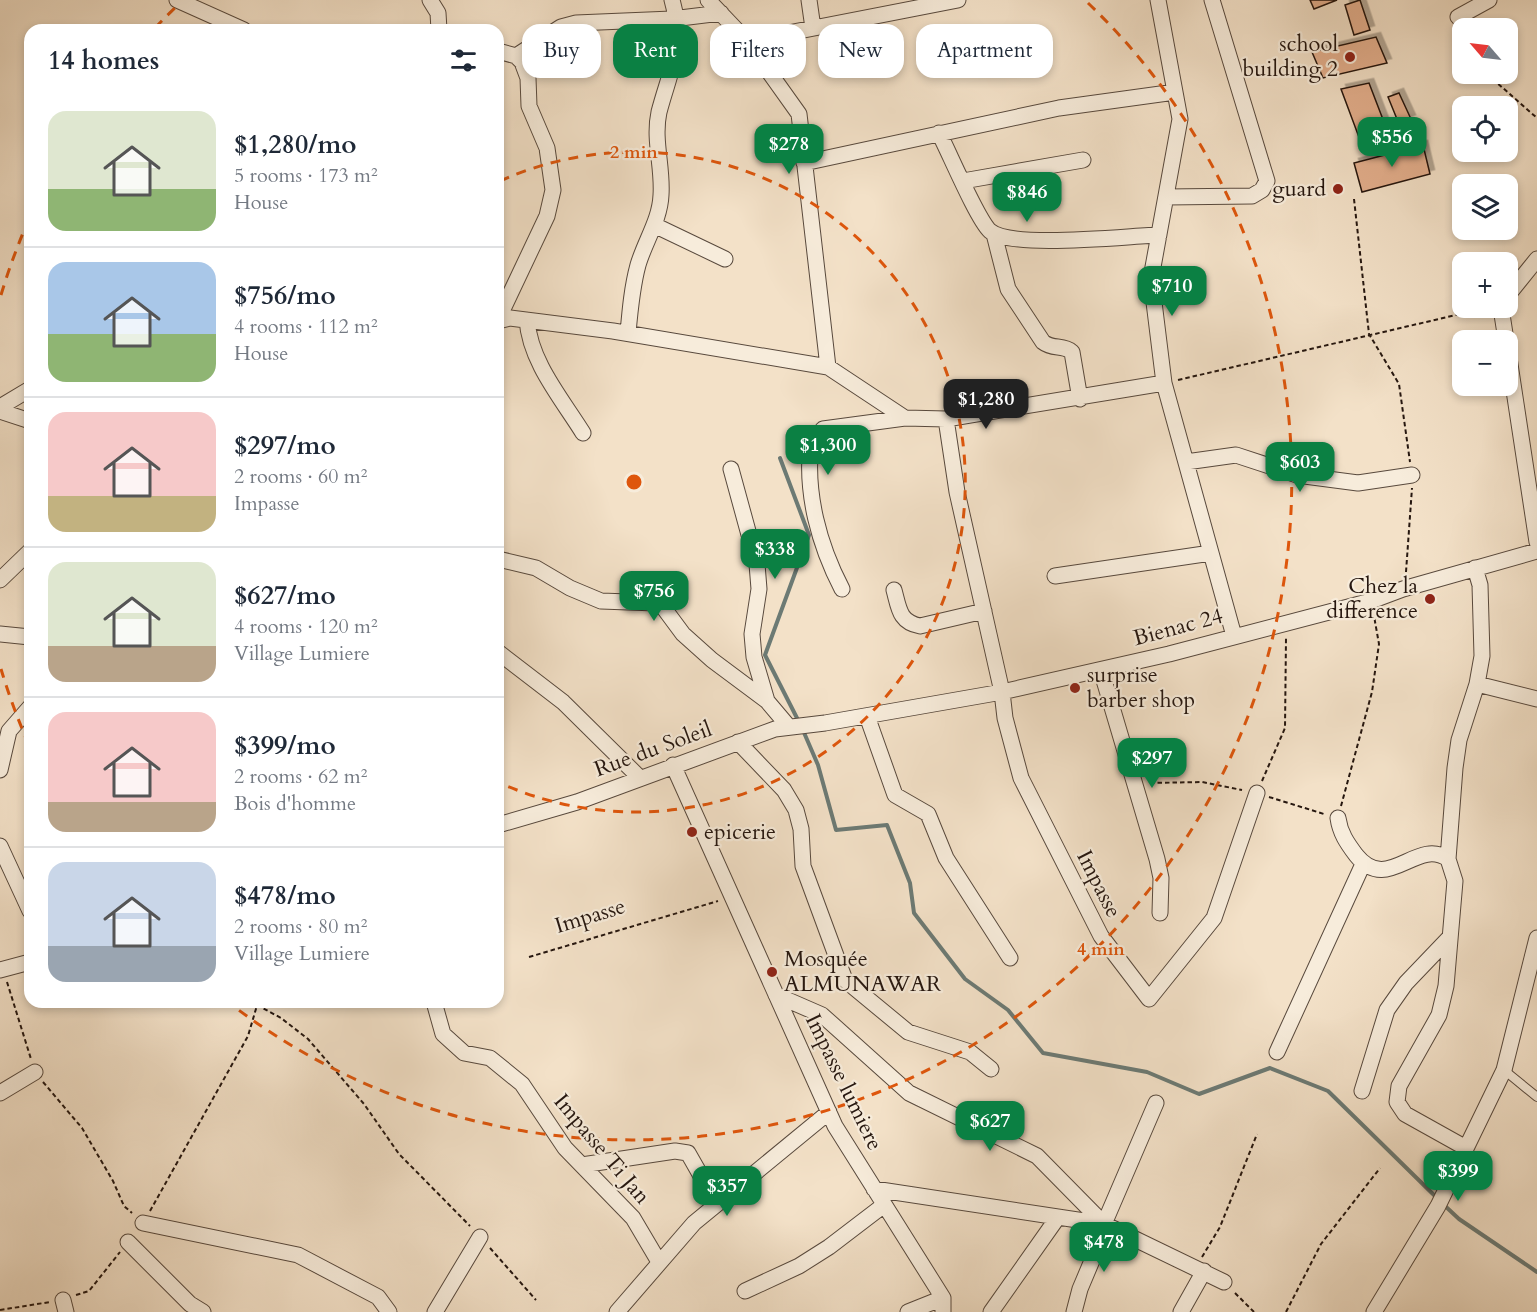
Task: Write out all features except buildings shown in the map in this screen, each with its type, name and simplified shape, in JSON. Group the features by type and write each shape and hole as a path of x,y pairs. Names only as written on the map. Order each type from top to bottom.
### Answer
{"street":[{"path":"177,0 231,24"},
{"path":"430,0 438,13 438,24"},
{"path":"628,333 632,292 639,263 654,225 661,195 657,136 659,113 675,64 677,18 672,0"},
{"path":"708,0 731,24"},
{"path":"809,0 813,28"},
{"path":"806,29 953,0"},
{"path":"1158,0 1180,119 1151,278 1164,383 1234,636"},
{"path":"1166,197 1252,196 1262,190 1267,181 1212,0"},
{"path":"1458,17 1489,0"},
{"path":"516,56 561,27 576,23 677,18 720,13"},
{"path":"504,53 516,56 528,78 529,106 547,148 553,190 547,216 504,309"},
{"path":"773,78 799,114 828,367"},
{"path":"804,163 939,132 1059,108 1175,92"},
{"path":"939,132 982,220 994,234 1008,289 1043,342 1050,348 1063,347 1072,352 1080,399"},
{"path":"963,181 1083,160"},
{"path":"654,225 725,259"},
{"path":"994,234 1037,240 1159,235"},
{"path":"1518,283 1537,259"},
{"path":"504,314 528,321 628,333 828,367 905,418"},
{"path":"528,321 528,335 538,360 583,433"},
{"path":"842,589 825,556 818,531 812,492 811,444 815,435 831,427 905,418 946,419 1080,399 1164,383"},
{"path":"0,407 24,393"},
{"path":"1515,396 1537,542"},
{"path":"0,411 24,419"},
{"path":"946,419 957,492 1002,692"},
{"path":"1186,462 1236,455 1297,475 1358,483 1412,476"},
{"path":"731,469 757,564 759,588 752,634 754,657 767,701 782,728"},
{"name":"Bienac 24","path":"825,723 1002,692 1101,670 1371,601 1403,589 1537,550"},
{"path":"1055,576 1211,553"},
{"path":"0,580 24,557"},
{"path":"504,561 536,568 570,588 601,601 656,603 663,607 683,634 702,651 767,701"},
{"path":"1466,1148 1405,1114 1397,1102 1398,1086 1439,1015 1446,986 1455,881 1448,859 1459,740 1478,684 1482,656 1480,585 1475,568"},
{"path":"894,590 902,618 909,624 920,626 984,611"},
{"path":"0,634 24,636"},
{"path":"504,657 563,702 640,777"},
{"path":"1101,670 1161,878 1160,913"},
{"path":"1478,684 1537,699"},
{"name":"Impasse","path":"1002,692 1005,718 1021,778 1101,936 1149,999 1214,918 1257,793"},
{"path":"0,770 9,732 24,714"},
{"path":"867,716 895,795 928,814 946,858 1010,958"},
{"name":"Rue du Soleil","path":"504,823 577,802 673,765 782,728 825,723"},
{"path":"738,742 784,790 796,810 801,829 803,866 845,980 908,1032 970,1052 991,1069"},
{"name":"Impasse lumiere","path":"673,765 829,1112 943,1305"},
{"path":"1338,818 1347,843 1363,864 1377,870 1398,866 1431,853 1440,854 1448,859"},
{"path":"0,846 24,898"},
{"path":"1277,1052 1363,864"},
{"path":"1362,1091 1387,1010 1406,983 1450,938"},
{"path":"1374,1312 1438,1206 1504,1070 1537,938"},
{"path":"2,970 24,964"},
{"path":"776,995 822,1015 909,1094 1037,1156 1105,1224"},
{"name":"Impasse Ti Jan","path":"436,1008 443,1034 464,1053 490,1058 522,1084 565,1148 633,1218 659,1262"},
{"path":"0,1093 35,1072"},
{"path":"1074,1312 1080,1289 1105,1224 1156,1103"},
{"path":"617,1312 693,1223 829,1112"},
{"path":"582,1165 675,1150 688,1153 717,1204"},
{"path":"874,1189 1105,1224 1224,1282"},
{"path":"746,1291 799,1266 829,1247 885,1205"},
{"path":"991,1312 1058,1217"},
{"path":"143,1223 298,1255 378,1297 389,1312"},
{"path":"435,1312 480,1237"},
{"path":"128,1242 190,1304 203,1312"},
{"path":"1181,1312 1200,1269"},
{"path":"908,1312 943,1305"}],"lane":[{"path":"1504,1070 1537,1096"}],"path":[{"path":"1498,84 1537,118"},
{"path":"1354,198 1369,334 1399,384 1412,476 1409,549 1403,589"},
{"path":"1164,383 1452,316"},
{"path":"1133,783 1202,782 1257,793 1338,818 1372,692 1379,644 1371,601"},
{"path":"1257,793 1285,728 1284,622"},
{"name":"Impasse","path":"530,957 732,896"},
{"path":"2,970 35,1072 82,1128 113,1181 124,1206 143,1223 248,1036 257,1008"},
{"path":"265,1008 308,1039 364,1104 399,1154 448,1201 536,1300"},
{"path":"1200,1269 1220,1227 1257,1134"},
{"path":"1286,1312 1321,1244 1380,1168"},
{"path":"0,1311 64,1306 89,1291 128,1242"},
{"path":"1224,1282 1254,1312"}],"waterway":[{"path":"780,458 809,535 765,655 799,722"},
{"path":"802,728 818,765 836,830 887,825 910,883 914,913 965,979 1008,1010 1043,1053 1147,1072 1199,1094 1270,1068 1328,1091 1437,1198"},
{"path":"1444,1205 1459,1219 1537,1272"}],"place":[{"name":"school building 2","path":"1350,57"},
{"name":"guard","path":"1338,189"},
{"name":"Chez la difference","path":"1430,599"},
{"name":"surprise barber shop","path":"1075,688"},
{"name":"epicerie","path":"692,832"},
{"name":"Mosquée ALMUNAWAR","path":"772,972"}]}
